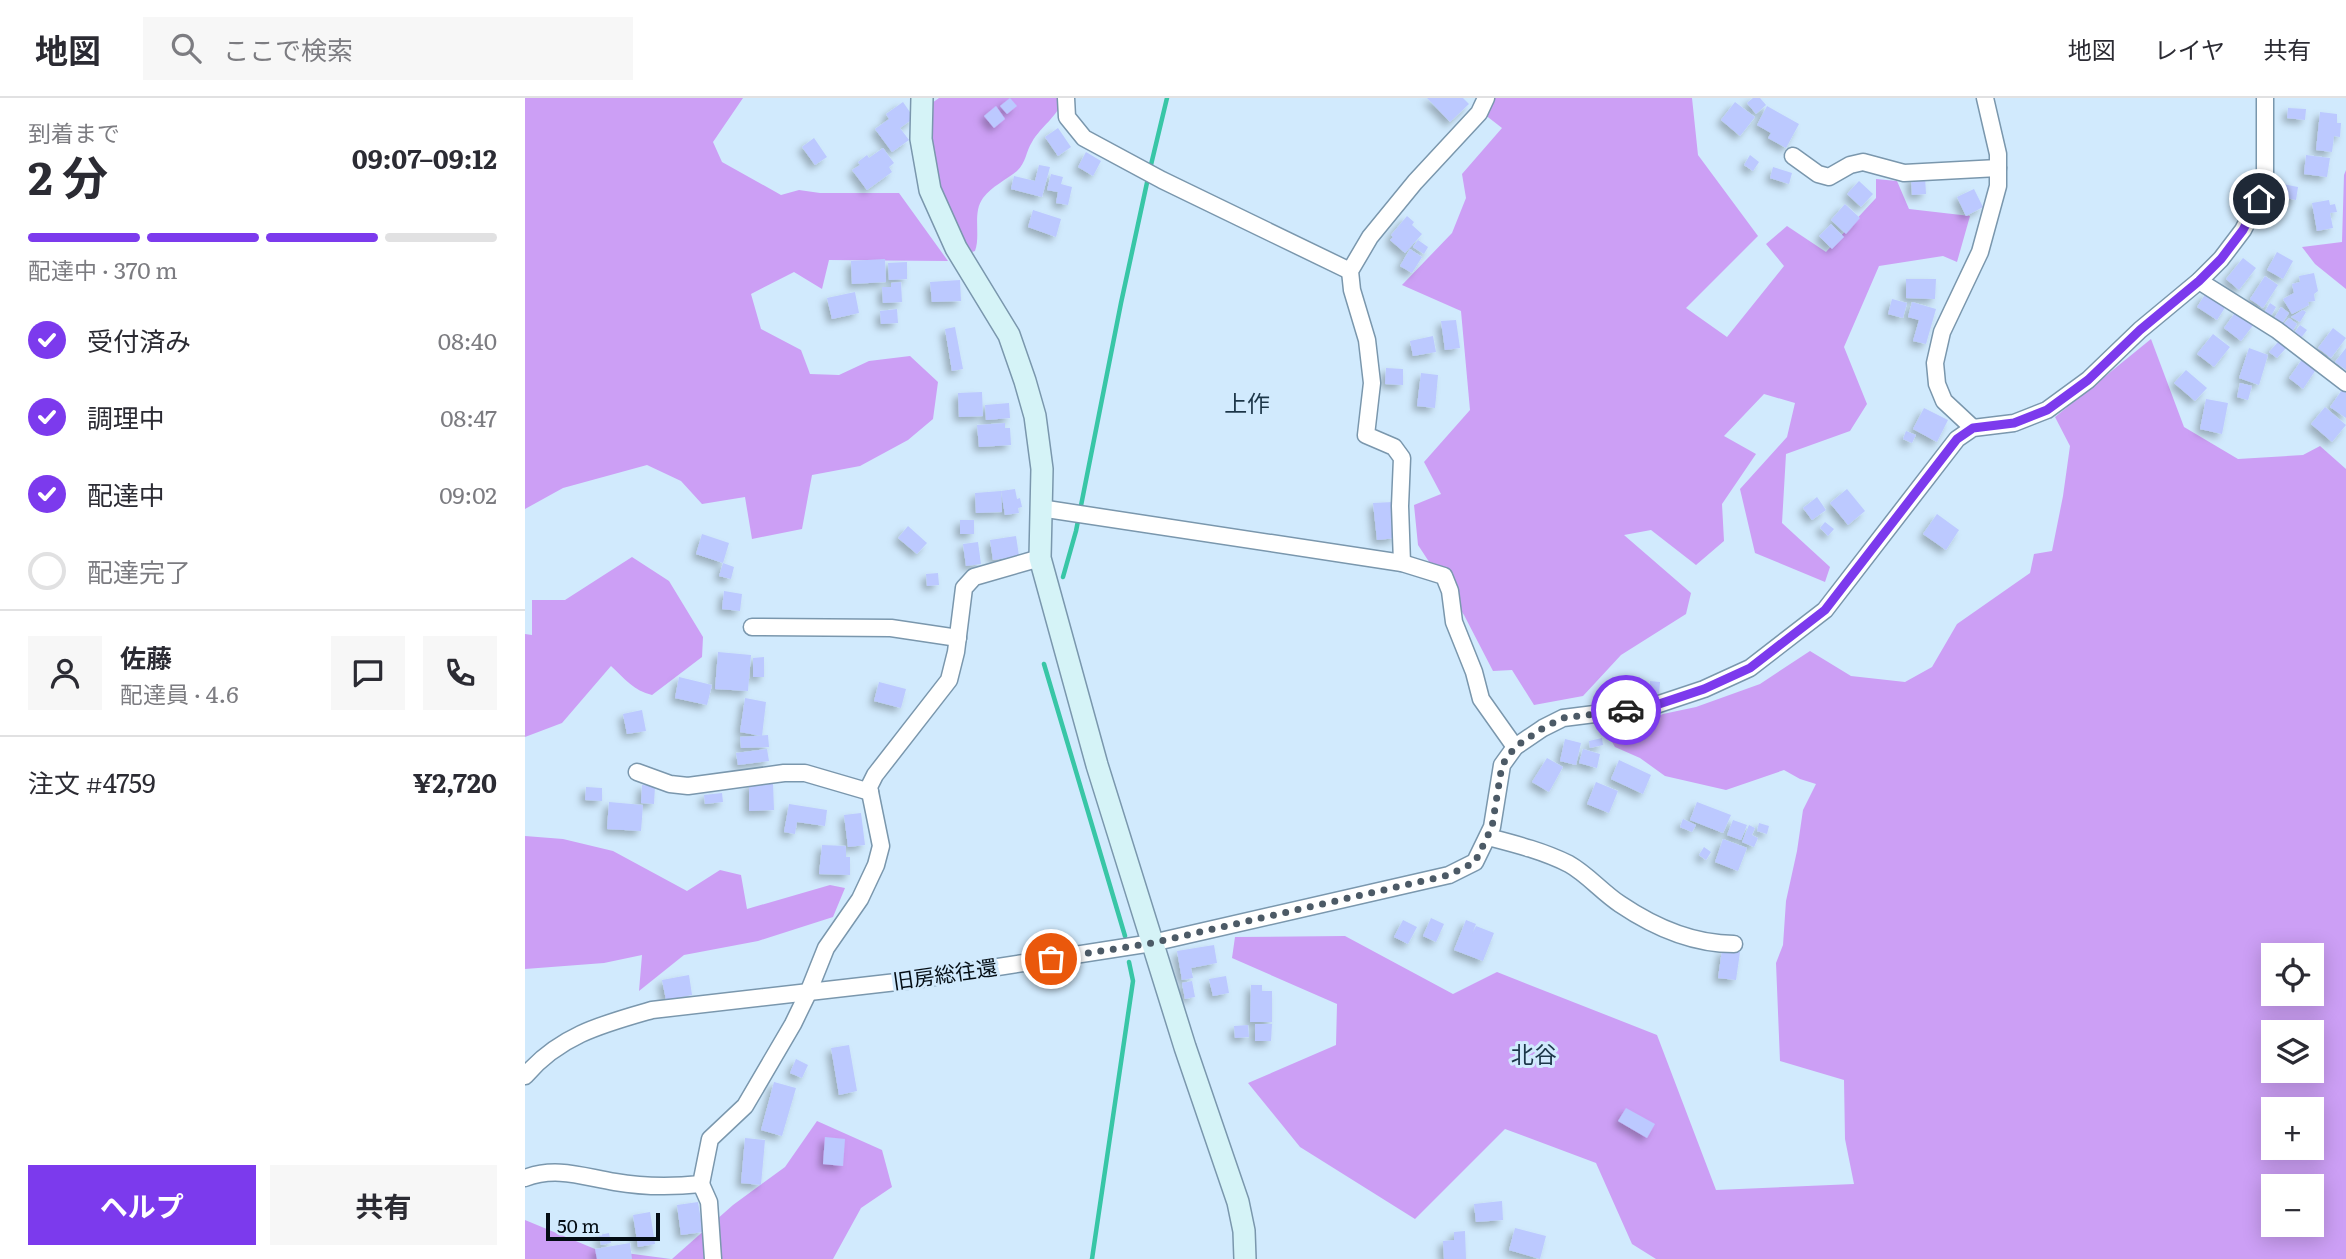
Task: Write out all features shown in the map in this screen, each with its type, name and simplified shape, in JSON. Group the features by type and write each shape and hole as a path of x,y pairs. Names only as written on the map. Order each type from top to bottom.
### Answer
{"street":[{"path":"922,98 921,139 930,190 956,248 1009,335 1035,416 1042,469 1040,558 1097,765 1152,943 1238,1202 1244,1231 1245,1259"},
{"path":"1066,98 1067,117 1084,138 1162,180 1350,271"},
{"path":"1402,563 1402,458 1394,447 1366,435 1371,372 1367,340 1352,290 1350,271 1370,237 1415,181 1479,113 1486,98"},
{"path":"1985,98 1998,155 1998,186 1980,252 1943,331 1935,363 1937,384 1944,401 1973,428 2014,423 2047,410 2088,380 2221,259 2243,230 2259,199 2265,173 2265,98"},
{"path":"1793,156 1818,174 1829,177 1850,165 1863,162 1904,173 1998,168"},
{"path":"2199,281 2277,330 2346,383"},
{"name":"旧房総往還","path":"525,1076 571,1037 612,1021 652,1010 914,980 1152,943 1449,875 1475,862 1492,827 1502,765 1515,747 1563,718 1650,707 1704,689 1750,668 1825,610 1933,468 1957,439 1973,428"},
{"path":"1040,508 1402,563 1444,576 1450,592 1454,622 1474,672 1481,699 1515,747"},
{"path":"713,1259 709,1202 701,1184 711,1139 745,1105 808,993 826,948 860,899 876,865 881,846 870,792 875,775 949,680 958,638 964,588 974,577 1040,558"},
{"path":"752,627 891,628 958,638"},
{"path":"636,772 670,784 688,786 784,773 805,774 870,792"},
{"path":"1487,837 1531,848 1570,865 1620,904 1663,928 1702,942 1734,944"},
{"path":"525,1178 542,1171 568,1172 653,1186 701,1184"}],"shaded area":[{"path":"525,98 743,98 713,142 722,162 781,195 799,190 820,193 899,193 948,261 829,260 822,289 794,272 751,294 761,329 801,350 810,374 839,375 869,361 910,356 938,382 933,419 908,440 860,466 812,475 802,529 752,539 745,497 702,504 681,481 647,465 563,488 525,509"},
{"path":"939,98 1063,98 1057,111 1032,142 1020,168 983,198 978,210 977,245 975,251 969,253 945,207 929,134 932,103"},
{"path":"1489,98 1692,98 1698,155 1758,236 1686,308 1727,337 1784,266 1766,244 1787,226 1826,252 1876,198 1876,179 1897,181 1909,209 1970,216 1957,262 1943,256 1879,266 1844,347 1867,404 1850,431 1786,454 1782,523 1830,567 1825,582 1755,553 1740,489 1787,437 1795,403 1764,394 1724,436 1756,454 1722,504 1724,541 1696,565 1651,530 1624,535 1691,593 1686,614 1621,655 1583,696 1534,705 1512,670 1493,671 1464,615 1418,545 1414,505 1441,494 1424,462 1470,410 1461,311 1402,285 1452,233 1466,198 1462,174 1502,128 1484,114"},
{"path":"2346,170 2346,289 2315,264 2302,247 2342,242"},
{"path":"2151,339 2184,427 2238,459 2303,455 2320,446 2346,469 2346,1259 1656,1259 1632,1244 1596,1163 1505,1129 1415,1219 1300,1147 1248,1083 1336,1045 1337,1004 1232,958 1235,937 1345,936 1453,994 1497,972 1657,1035 1716,1190 1854,1184 1845,1139 1844,1080 1780,1061 1776,963 1783,945 1786,901 1803,810 1816,784 1784,770 1726,790 1665,776 1640,758 1615,747 1609,737 1663,714 1696,707 1760,684 1810,651 1851,676 1905,682 1932,667 1957,624 2030,573 2034,554 2052,551 2070,446 2055,417"},
{"path":"632,557 669,581 703,637 702,657 652,695 635,687 611,666 562,723 525,737 525,634 532,635 532,600 565,600"},
{"path":"525,836 563,839 613,851 687,891 720,870 741,875 747,909 830,885 845,888 833,917 758,941 684,955 639,991 642,955 604,963 525,969"},
{"path":"817,1121 882,1150 892,1187 861,1208 833,1259 672,1259 733,1205 785,1167"},
{"path":"525,1220 595,1249 671,1259 525,1259"}],"building":[{"path":"1010,98 1017,106 1007,114 1000,106"},
{"path":"1427,98 1463,98 1469,104 1450,122"},
{"path":"1753,98 1760,98 1766,105 1756,114 1747,103"},
{"path":"903,102 914,118 900,128 909,140 892,152 875,129 889,119 886,114"},
{"path":"1735,102 1755,117 1740,136 1721,120"},
{"path":"996,106 1005,119 994,128 984,116"},
{"path":"1767,106 1799,124 1786,148 1768,138 1771,133 1757,125"},
{"path":"2288,108 2306,109 2305,120 2287,118"},
{"path":"2320,112 2337,114 2337,123 2341,123 2340,137 2334,136 2332,152 2316,150"},
{"path":"1058,128 1071,147 1058,156 1045,137"},
{"path":"814,138 827,157 815,165 802,147"},
{"path":"883,148 894,163 889,167 892,172 867,190 852,170 860,165 858,162 867,155 869,158"},
{"path":"1086,152 1101,161 1093,176 1078,167"},
{"path":"1750,155 1759,162 1753,171 1744,165"},
{"path":"2306,155 2330,158 2327,177 2304,174"},
{"path":"1039,165 1050,167 1042,197 1011,189 1014,176 1035,181"},
{"path":"1773,167 1792,173 1789,184 1770,178"},
{"path":"1051,174 1063,177 1061,184 1072,187 1068,205 1056,203 1058,192 1047,190"},
{"path":"1925,176 1926,194 1912,195 1911,177"},
{"path":"1859,181 1873,194 1861,207 1847,194"},
{"path":"2278,183 2298,187 2296,200 2275,196"},
{"path":"1974,189 1983,207 1966,216 1957,197"},
{"path":"2329,200 2330,205 2335,204 2337,212 2330,213 2333,228 2317,231 2312,203"},
{"path":"1845,204 1860,218 1846,234 1831,220"},
{"path":"1033,210 1061,219 1056,237 1028,227"},
{"path":"1407,216 1422,234 1405,253 1390,240"},
{"path":"1831,224 1844,237 1832,249 1819,236"},
{"path":"1418,240 1428,247 1424,254 1413,247"},
{"path":"1410,249 1422,257 1412,273 1400,266"},
{"path":"2277,252 2293,261 2283,279 2267,270"},
{"path":"2243,258 2256,268 2239,290 2226,279"},
{"path":"885,259 886,282 852,284 851,261"},
{"path":"907,262 907,279 889,280 888,263"},
{"path":"2314,273 2318,291 2314,294 2315,301 2308,302 2309,305 2292,314 2283,299 2294,293 2292,284 2300,282 2299,276"},
{"path":"2265,276 2278,285 2263,308 2250,299"},
{"path":"1906,279 1936,279 1935,299 1906,298"},
{"path":"960,280 961,301 932,302 930,282"},
{"path":"901,282 902,302 883,303 882,287 891,287 891,283"},
{"path":"855,292 859,313 832,319 827,298"},
{"path":"2206,293 2226,306 2217,320 2197,307"},
{"path":"1892,299 1907,303 1903,318 1888,314"},
{"path":"1912,302 1936,309 1926,344 1913,341 1919,320 1908,317"},
{"path":"2270,303 2276,307 2271,316 2264,313"},
{"path":"2281,307 2289,313 2281,325 2273,320"},
{"path":"897,309 898,323 881,324 880,311"},
{"path":"2237,310 2254,324 2241,341 2224,328"},
{"path":"2303,310 2306,312 2300,322 2291,317"},
{"path":"2289,318 2297,324 2292,332 2283,325"},
{"path":"1456,320 1460,348 1445,350 1441,321"},
{"path":"2300,325 2307,330 2301,338 2294,333"},
{"path":"955,327 963,369 952,371 945,329"},
{"path":"2333,328 2346,338 2331,358 2318,348"},
{"path":"2213,334 2230,347 2214,367 2197,354"},
{"path":"1433,336 1436,352 1413,356 1410,341"},
{"path":"2278,342 2286,348 2277,358 2269,352"},
{"path":"2249,348 2268,355 2259,385 2239,378"},
{"path":"2346,348 2346,370 2335,362"},
{"path":"2303,358 2317,368 2303,389 2289,378"},
{"path":"1386,368 1403,369 1403,385 1385,384"},
{"path":"2186,370 2207,388 2195,401 2174,383"},
{"path":"1421,373 1438,375 1435,408 1417,406"},
{"path":"2240,383 2252,386 2248,400 2237,397"},
{"path":"2342,390 2346,392 2346,418 2330,407"},
{"path":"982,392 983,416 959,417 958,393"},
{"path":"2206,399 2228,403 2222,434 2200,429"},
{"path":"1009,403 1010,418 986,420 985,405"},
{"path":"2325,407 2346,425 2332,442 2311,424"},
{"path":"1924,408 1948,420 1937,442 1913,429"},
{"path":"1005,423 1005,428 1010,428 1011,445 979,447 977,425"},
{"path":"1906,431 1916,435 1912,443 1903,439"},
{"path":"1015,489 1022,507 1018,508 1019,513 1005,515 1001,491"},
{"path":"1847,489 1865,511 1848,525 1830,503"},
{"path":"1001,491 1002,512 976,513 975,493"},
{"path":"1817,497 1826,510 1812,520 1803,508"},
{"path":"1393,502 1396,538 1377,540 1373,503"},
{"path":"1937,514 1959,530 1946,550 1923,534"},
{"path":"960,520 974,520 974,534 960,534"},
{"path":"1825,522 1834,529 1828,536 1820,528"},
{"path":"908,526 927,543 917,554 898,538"},
{"path":"702,534 729,543 723,563 696,554"},
{"path":"1016,536 1019,556 993,560 990,540"},
{"path":"978,542 981,564 966,566 963,544"},
{"path":"723,563 734,567 731,579 719,576"},
{"path":"938,573 939,585 927,586 926,574"},
{"path":"724,591 742,594 740,611 722,609"},
{"path":"718,652 751,655 748,691 715,689"},
{"path":"764,657 764,677 753,677 753,658"},
{"path":"679,677 712,685 707,705 675,698"},
{"path":"1650,681 1660,682 1659,695 1649,694"},
{"path":"879,682 906,689 901,708 874,701"},
{"path":"745,698 766,702 762,736 740,732"},
{"path":"642,710 646,731 627,734 623,714"},
{"path":"768,735 769,747 741,748 740,737"},
{"path":"1602,738 1603,745 1590,748 1589,741"},
{"path":"1565,739 1581,743 1576,765 1560,761"},
{"path":"767,749 769,761 738,765 736,753"},
{"path":"1583,749 1600,754 1597,768 1579,763"},
{"path":"1547,758 1563,767 1549,792 1532,782"},
{"path":"1619,760 1651,775 1643,794 1611,779"},
{"path":"1596,782 1618,791 1609,813 1587,804"},
{"path":"773,783 774,810 749,811 749,784"},
{"path":"642,785 655,786 654,804 641,803"},
{"path":"586,787 602,788 602,801 585,800"},
{"path":"722,793 723,802 705,804 704,795"},
{"path":"609,802 643,805 641,831 607,829"},
{"path":"1697,802 1731,815 1723,833 1690,820"},
{"path":"789,804 827,810 825,826 797,822 795,834 784,832"},
{"path":"861,813 865,845 848,847 844,815"},
{"path":"1683,819 1696,825 1692,832 1680,827"},
{"path":"1733,820 1747,825 1741,840 1727,835"},
{"path":"1759,823 1769,826 1767,834 1757,831"},
{"path":"1749,825 1755,828 1752,835 1758,838 1754,847 1742,842"},
{"path":"1723,839 1747,848 1738,871 1715,862"},
{"path":"822,845 846,846 846,857 850,857 850,875 819,874"},
{"path":"1704,847 1711,852 1706,860 1699,855"},
{"path":"1431,918 1444,924 1436,942 1423,936"},
{"path":"1403,920 1417,927 1408,944 1394,937"},
{"path":"1466,920 1476,924 1472,934 1476,926 1494,933 1483,961 1454,950"},
{"path":"1214,945 1217,963 1191,968 1193,978 1182,980 1177,951"},
{"path":"1722,950 1740,952 1736,980 1718,978"},
{"path":"689,975 692,995 666,1000 662,980"},
{"path":"1226,976 1229,993 1213,996 1209,979"},
{"path":"1192,981 1195,997 1185,999 1182,983"},
{"path":"1251,985 1262,985 1262,991 1272,991 1272,1022 1250,1022"},
{"path":"1255,1024 1272,1024 1271,1041 1255,1041"},
{"path":"1248,1025 1249,1037 1235,1038 1234,1026"},
{"path":"849,1045 857,1091 839,1095 831,1048"},
{"path":"796,1059 808,1065 802,1078 790,1073"},
{"path":"774,1082 796,1088 782,1136 761,1130"},
{"path":"1626,1108 1655,1124 1647,1138 1618,1121"},
{"path":"825,1137 845,1139 843,1166 823,1164"},
{"path":"745,1138 765,1140 761,1185 741,1183"},
{"path":"1502,1201 1503,1220 1476,1222 1474,1204"},
{"path":"698,1202 703,1232 681,1235 677,1205"},
{"path":"650,1212 655,1244 638,1247 633,1215"},
{"path":"1515,1228 1546,1236 1540,1259 1509,1250"},
{"path":"1465,1231 1466,1259 1444,1259 1443,1241 1454,1240 1454,1232"},
{"path":"609,1233 611,1243 601,1245 599,1235"},
{"path":"630,1243 632,1259 597,1259 595,1249"}],"waterway":[{"path":"1150,169 1167,98"},
{"path":"1063,577 1076,531 1148,178"},
{"path":"1044,664 1125,936"},
{"path":"1092,1259 1133,981 1129,962"}],"way so far":[{"path":"1051,959 1152,943 1449,875 1475,862 1492,827 1502,765 1515,747 1527,737 1563,718 1626,710"}],"district":[{"name":"上作","path":"1247,404"},
{"name":"北谷","path":"1534,1055"}],"route":[{"path":"1626,710 1650,707 1704,689 1750,668 1825,610 1957,439 1973,428 2014,423 2047,410 2088,380 2221,259 2243,230 2259,199"}]}
